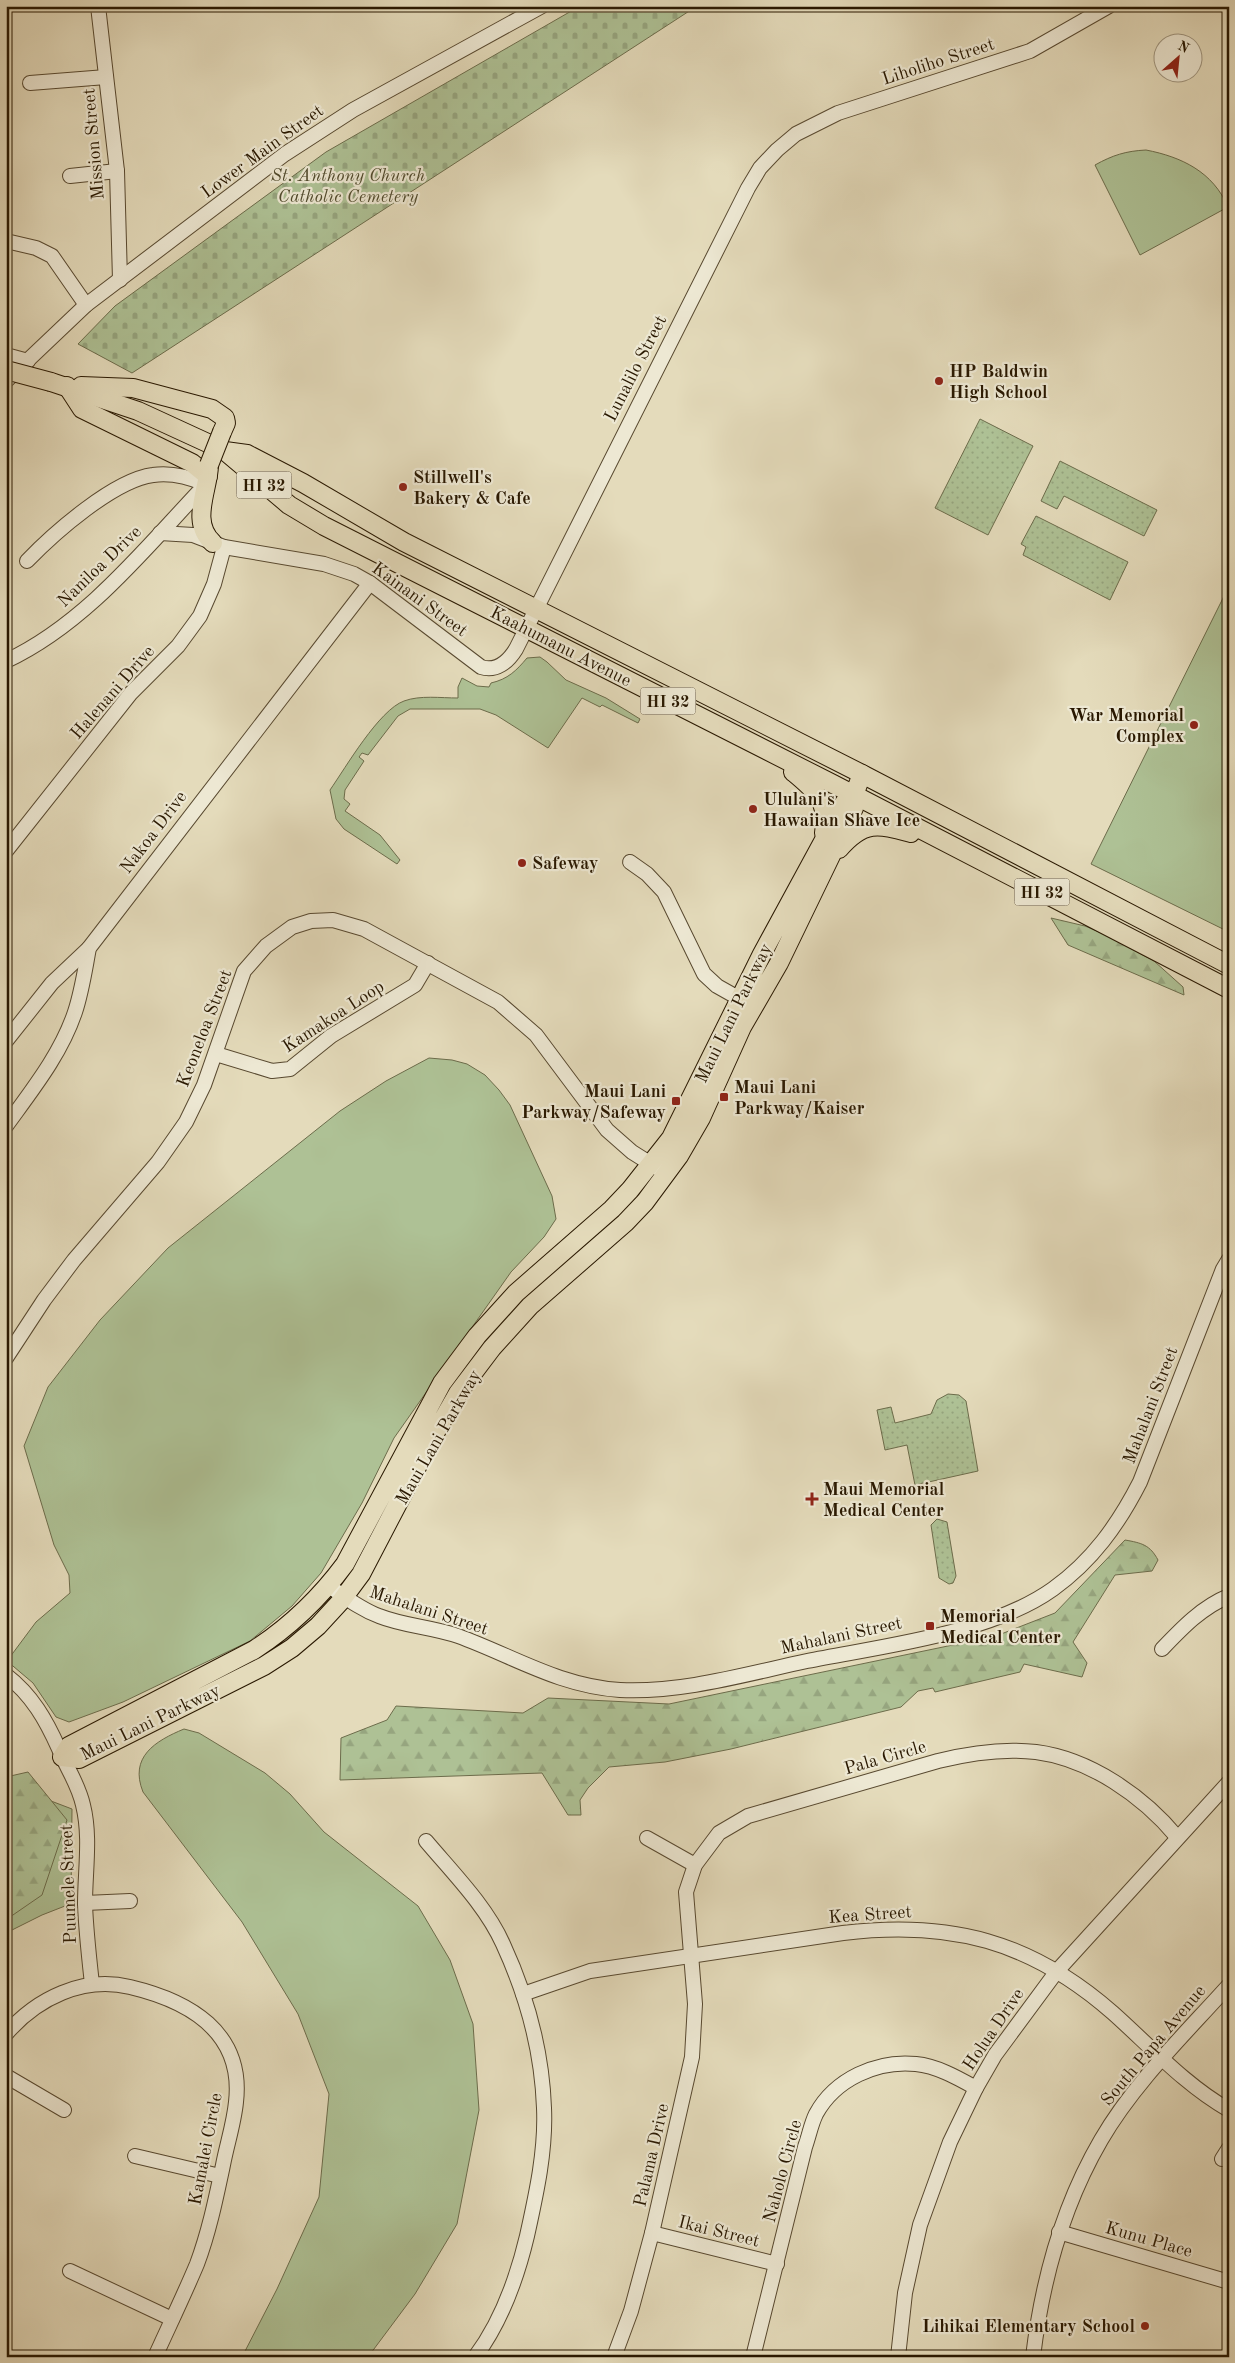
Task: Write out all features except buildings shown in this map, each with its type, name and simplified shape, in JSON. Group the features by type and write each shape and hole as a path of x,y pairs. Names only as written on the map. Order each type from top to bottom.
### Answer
{"main road":[{"name":"Kaahumanu Avenue","path":"6,370 59,384 138,411 225,451 289,505 324,526 770,752 1229,989"},
{"path":"59,384 133,388 218,411 225,418 224,429 208,475 202,527 218,545"},
{"path":"59,384 82,409 192,462 208,475"},
{"name":"Kaahumanu Avenue","path":"225,451 247,454 404,542 862,774 1229,965"},
{"path":"324,526 336,527 359,516 359,536 366,547"},
{"path":"770,752 813,789 821,799 826,818 823,841"},
{"name":"Maui Lani Parkway","path":"854,795 844,803 762,954 747,1003 701,1118 688,1141 666,1174 625,1223 530,1306 492,1348 458,1394 361,1574 344,1597 318,1626 292,1648 264,1666 79,1759 62,1757 70,1746 254,1650 305,1612 329,1586 349,1557 413,1433 442,1383 477,1336 516,1292 612,1210 651,1164 670,1138 747,1003 778,963 854,808 854,795 862,774"},
{"path":"827,862 852,834 866,827 885,826 946,843"}],"street":[{"name":"Mission Street","path":"98,6 116,171 120,280"},
{"name":"Lower Main Street","path":"6,381 86,305 285,154 353,110 542,6"},
{"name":"Liholiho Street","path":"777,150 796,134 838,113 1030,51 1109,6"},
{"path":"30,83 106,77"},
{"name":"Lunalilo Street","path":"536,608 748,188 760,168 777,150"},
{"path":"70,176 116,171"},
{"path":"6,241 36,248 52,256 86,305"},
{"path":"6,355 28,361"},
{"path":"27,561 79,516 118,487 135,479 153,474 208,475"},
{"name":"Naniloa Drive","path":"6,661 50,635 97,598 160,533 208,475"},
{"name":"Kainani Street","path":"160,533 187,534 218,545 324,564 354,574 370,583 471,660 486,668 497,666 510,658 536,608"},
{"name":"Halenani Drive","path":"6,851 131,693 178,646 200,616 214,584 218,545"},
{"name":"Nakoa Drive","path":"6,1126 50,1063 67,1032 81,991 88,948 370,583"},
{"path":"630,862 647,874 664,892 704,974 747,1003"},
{"name":"Keoneloa Street","path":"6,1358 44,1300 74,1260 158,1162 186,1122 204,1085 216,1054 244,971 266,946 292,928 311,921 333,920 364,929 498,1002 536,1035 607,1130 632,1152 666,1174"},
{"path":"6,1042 52,983 88,948"},
{"name":"Kamakoa Loop","path":"216,1054 272,1070 290,1069 331,1036 415,985 428,963"},
{"name":"Mahalani Street","path":"329,1586 356,1606 380,1617 459,1636 537,1671 583,1684 621,1690 677,1686 718,1680 965,1629 1024,1606 1052,1590 1079,1568 1102,1544 1126,1511 1140,1482 1223,1269 1229,1259"},
{"path":"1162,1649 1185,1625 1203,1610 1229,1596"},
{"path":"6,1675 30,1696 46,1722 62,1757"},
{"name":"Pala Circle","path":"690,1957 686,1892 695,1865 719,1833 748,1816 966,1754 1008,1750 1037,1752 1061,1758 1105,1777 1147,1806 1177,1837"},
{"name":"Puumele Street","path":"62,1757 76,1778 88,1832 85,1903 92,1984"},
{"name":"Holua Drive","path":"898,2357 904,2293 920,2225 950,2142 976,2088 995,2055 1057,1971 1229,1782"},
{"path":"647,1838 695,1865"},
{"path":"426,1841 485,1913 503,1942 523,1994 537,2042 544,2109 543,2146 535,2200 519,2267 504,2307 475,2357"},
{"path":"85,1903 130,1901"},
{"name":"Kea Street","path":"523,1994 590,1971 843,1933 883,1928 923,1928 980,1939 1007,1947 1057,1971 1093,1996 1162,2060 1199,2090 1229,2110"},
{"name":"Palama Drive","path":"614,2357 632,2311 687,2087 692,2057 695,2004 690,1957"},
{"name":"Kamalei Circle","path":"6,2034 30,2009 46,2000 92,1984 126,1986 168,1998 191,2009 212,2027 220,2037 235,2069 237,2084 236,2102 208,2230 197,2263 155,2357"},
{"name":"South Papa Avenue","path":"1033,2357 1043,2296 1059,2232 1101,2139 1135,2092 1229,1985"},
{"name":"Naholo Circle","path":"753,2357 811,2129 819,2111 837,2089 860,2073 881,2066 916,2064 937,2068 976,2088"},
{"path":"6,2076 64,2110"},
{"path":"136,2156 220,2176"},
{"name":"Kunu Place","path":"1059,2232 1229,2282"},
{"name":"Ikai Street","path":"652,2233 777,2264"},
{"path":"70,2271 172,2319"}],"green space":[{"name":"St. Anthony Church Catholic Cemetery","path":"580,6 697,6 132,373 78,344 115,306 326,152"},
{"path":"1146,150 1172,157 1195,168 1214,184 1228,207 1140,255 1095,165 1120,154"},
{"path":"980,419 1033,446 988,535 935,508"},
{"path":"1060,461 1157,510 1144,536 1064,496 1057,509 1041,501"},
{"path":"1036,516 1128,562 1110,600 1023,555 1026,547 1021,544"},
{"name":"War Memorial Complex","path":"1229,586 1229,932 1091,864"},
{"path":"540,657 566,680 606,698 640,719 638,723 602,705 600,707 582,698 548,748 496,715 480,709 410,709 398,716 368,755 362,753 359,757 364,761 345,790 344,799 350,804 345,811 380,835 400,860 397,864 344,829 336,819 330,790 364,740 384,715 394,706 417,698 458,698 458,687 462,678 477,686 489,687 491,683 511,674 527,658"},
{"path":"1051,918 1085,926 1154,961 1183,987 1184,995 1068,945"},
{"path":"429,1058 452,1060 467,1064 485,1075 499,1090 510,1105 552,1196 556,1219 544,1237 511,1272 394,1438 362,1503 321,1573 292,1606 250,1641 123,1702 69,1722 56,1717 33,1683 7,1661 36,1622 70,1593 69,1575 54,1545 24,1446 48,1387 100,1320 168,1248 340,1111 386,1081"},
{"path":"948,1394 959,1395 966,1401 978,1471 915,1485 907,1445 885,1450 877,1410 891,1407 895,1423 931,1414 937,1400"},
{"path":"937,1519 947,1522 956,1576 953,1583 949,1584 939,1578 931,1525"},
{"path":"1125,1540 1136,1542 1149,1548 1158,1560 1152,1571 1115,1575 1073,1642 1087,1663 1082,1677 1024,1664 1020,1672 935,1692 933,1688 918,1691 901,1707 731,1749 665,1762 609,1767 588,1788 580,1800 581,1815 568,1815 542,1773 340,1780 341,1738 387,1720 396,1706 523,1713 548,1698 669,1704 996,1636 1055,1613"},
{"path":"184,1729 199,1733 265,1773 290,1794 324,1832 418,1906 450,1960 473,2024 479,2110 457,2224 415,2294 368,2357 242,2357 277,2289 319,2197 329,2094 298,2014 242,1922 143,1792 139,1769 147,1752 163,1739"},
{"path":"28,1772 67,1820 42,1895 10,1917 6,1911 6,1777"},
{"path":"51,1801 72,1809 71,1899 65,1906 6,1933 6,1806"}],"place":[{"name":"HP Baldwin High School","path":"939,381"},
{"name":"Stillwell's Bakery & Cafe","path":"403,487"},
{"name":"War Memorial Complex","path":"1194,725"},
{"name":"Ululani's Hawaiian Shave Ice","path":"753,809"},
{"name":"Safeway","path":"522,863"},
{"name":"Maui Lani Parkway/Kaiser","path":"724,1097"},
{"name":"Maui Lani Parkway/Safeway","path":"676,1101"},
{"name":"Maui Memorial Medical Center","path":"812,1499"},
{"name":"Memorial Medical Center","path":"930,1626"},
{"name":"Lihikai Elementary School","path":"1145,2326"}]}
